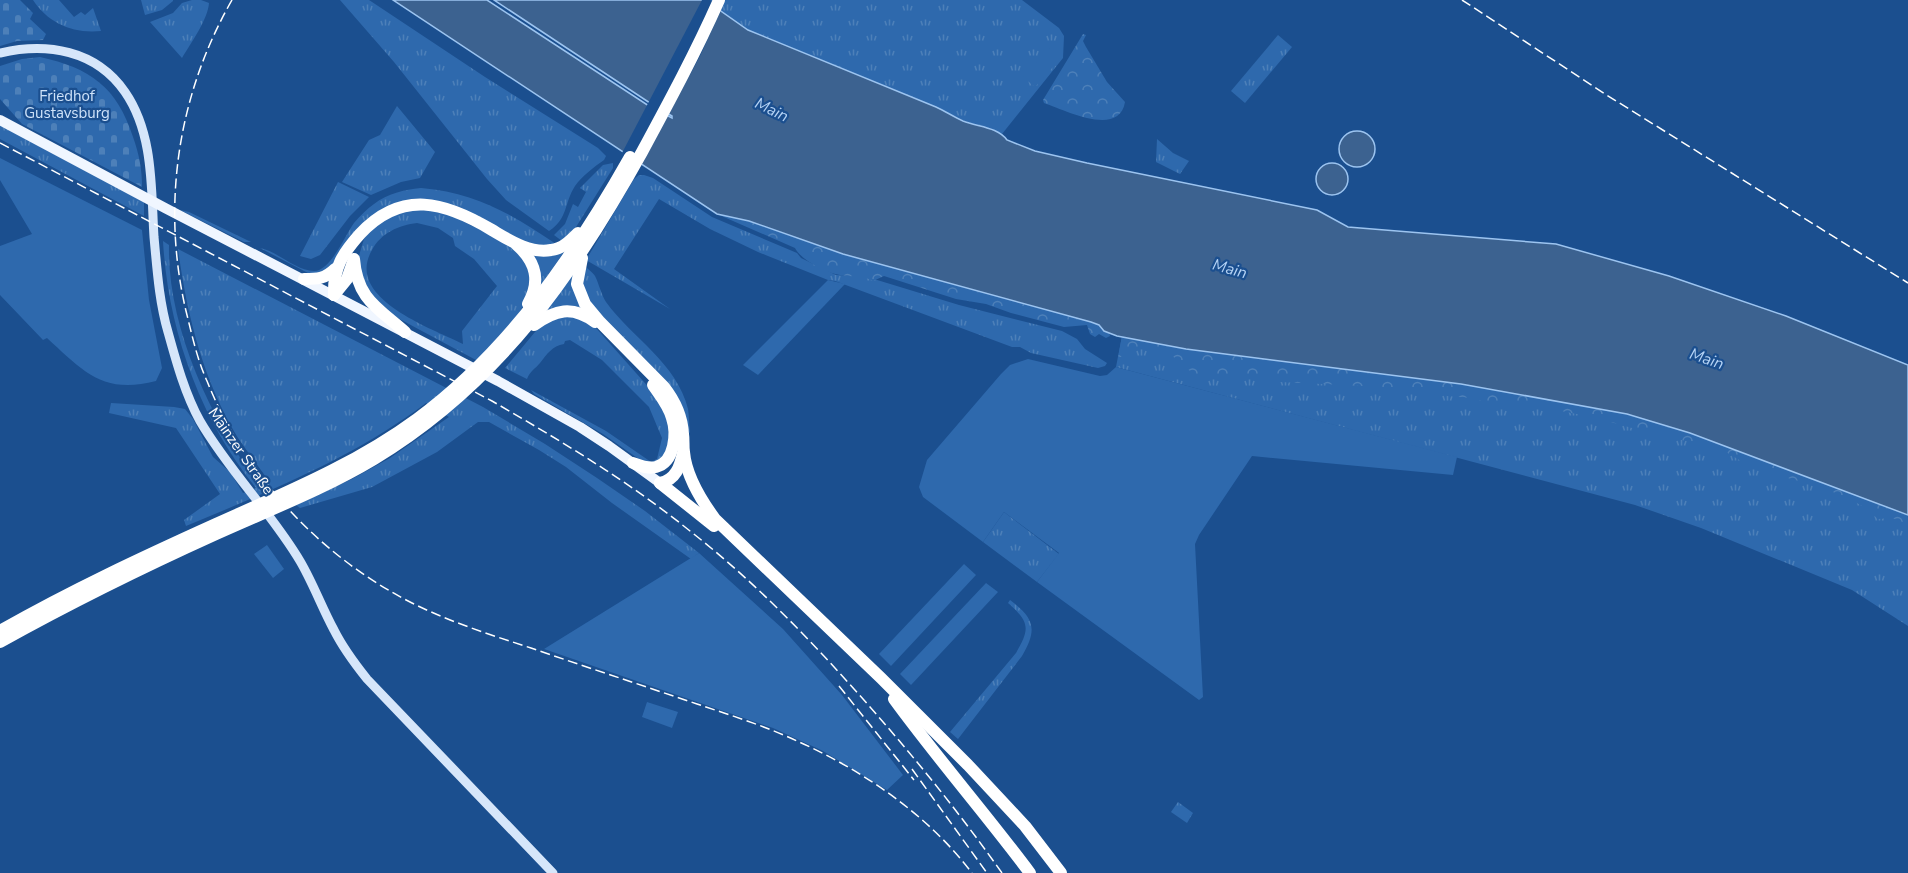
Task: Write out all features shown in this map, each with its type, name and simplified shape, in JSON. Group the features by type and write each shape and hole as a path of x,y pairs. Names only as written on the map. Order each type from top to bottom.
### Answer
{"highway":[{"path":"0,642 145,567 332,482 390,449 437,410 459,385 500,351 558,287 586,246 625,174 711,0"},
{"path":"517,332 625,174 673,94 720,0"},
{"path":"304,279 321,279 329,276 353,242 387,211 421,204 447,209 475,220 514,243 526,253 532,262 536,279 517,332"},
{"path":"514,243 530,249 553,250 568,243 592,220"},
{"path":"334,294 346,279 362,232"},
{"path":"586,246 577,284 580,295 591,312 669,393 681,421 684,436 680,464 676,473 666,482 660,483"},
{"path":"354,259 356,274 363,292 405,332"},
{"path":"334,294 336,269"},
{"path":"517,332 558,312 578,313 594,321 646,376 670,413 675,437 661,472 660,483"},
{"path":"0,631 141,558 347,463 437,410"},
{"path":"683,452 693,480 708,509 723,528 882,678 968,765 1024,826 1061,873"},
{"path":"633,463 654,468 666,460"},
{"path":"660,483 750,555"},
{"path":"724,535 891,695 994,800 1055,873"},
{"path":"891,695 1030,873"}],"main road":[{"name":"Mainzer Straße","path":"0,53 24,48 64,51 88,60 111,76 123,90 132,104 143,132 150,165 154,237 163,311 169,337 184,384 199,419 218,449 275,523 301,563 343,646 367,679 553,873"},
{"path":"2,120 165,208 498,381 580,427 660,483"}],"green space":[{"path":"0,0 20,0 33,13 30,19 46,34 43,40 17,41 0,46"},
{"path":"33,0 59,0 74,17 81,12 85,15 93,8 101,31 81,31 62,25 46,15"},
{"path":"141,0 173,1 162,10 145,15"},
{"path":"192,0 209,3 208,9 182,58 150,22 173,13 182,3"},
{"path":"340,0 369,0 598,148 606,156 575,186 563,216 555,226 549,231 506,200 394,62"},
{"path":"705,0 1022,0 1059,28 1064,36 1063,58 1002,134 965,121 748,30"},
{"path":"1083,34 1086,35 1083,41 1086,47 1107,82 1125,102 1121,113 1113,118 1090,119 1044,103 1043,100"},
{"path":"1278,35 1292,47 1245,103 1231,91"},
{"path":"1050,48 1061,58 1035,87 1023,77"},
{"name":"Friedhof Gustavsburg","path":"40,57 73,67 87,74 110,93 119,105 133,137 140,162 142,187 22,124 0,99 0,66 22,59"},
{"path":"397,106 435,152 420,178 401,182 371,195 342,182 369,140 380,135"},
{"path":"0,125 144,202 144,216 0,139"},
{"path":"1157,139 1173,153 1189,161 1180,174 1156,162"},
{"path":"0,158 142,230 149,300 162,368 156,381 138,385 122,385 95,377 83,370 47,338 43,340 0,295 0,246 32,234 0,180"},
{"path":"613,163 613,168 576,227 562,241 554,235 565,224 573,204 578,207 586,192 580,188 603,165"},
{"path":"639,175 653,178 712,217 797,253 801,258 836,275 864,276 959,305 1062,331 1077,339 1085,349 1107,363 1098,368 1031,353 1020,347 1012,347 828,280 758,252 710,229 659,199 614,269 670,309 586,260 634,179"},
{"path":"338,182 369,197 350,216 320,255 311,259 300,256"},
{"path":"421,188 459,195 493,207 524,223 556,244 553,246 527,244 454,206 378,212 358,228 331,268 315,274 308,273 260,248 300,268 314,271 320,269 332,259 354,223 371,206 379,200 402,191"},
{"path":"406,208 442,211 509,244 531,268 529,295 520,312 483,355 476,360 394,316 380,306 362,282 358,259 364,239 376,223","holes":["417,223 438,228 453,238 455,246 474,259 497,286 462,331 463,344 395,309 380,297 370,283 367,267 372,250 380,239 391,231"]},
{"path":"180,210 189,212 251,242 244,242"},
{"path":"717,214 749,221 843,254 1091,322 1109,332 1110,336 1106,338 1099,334 1095,337 1090,334 1087,325 1064,327 986,304 956,299 884,276 873,281 834,274 808,261 795,248"},
{"path":"163,241 169,245 170,276 176,308 184,341 196,373 226,434 261,487 270,483 238,438 206,370 186,298 178,249 483,407 597,478 645,511 699,553 691,559 566,467 489,422 478,422 437,452 372,487 300,508 296,505 390,458 449,417 426,403 398,423 340,457 280,486 186,526 184,520 220,494 176,428 109,413 111,403 185,409 193,419 213,457 230,472 243,493 256,488 219,433 190,372 172,307"},
{"path":"568,246 535,294 533,252"},
{"path":"585,266 595,276 606,302 664,364 674,378 688,409 690,432 688,435 683,420 606,326 582,292"},
{"path":"575,270 583,306 579,310 537,322"},
{"path":"828,280 845,284 758,375 743,365"},
{"path":"570,314 596,328 652,391 667,416 670,447 663,461 646,464 603,434 534,394 531,390 606,431 651,462 657,459 662,438 649,407 602,360 570,340 550,351 527,379 505,368 546,322"},
{"path":"1122,336 1461,384 1627,414 1908,515 1908,626 1852,590 1701,528 1635,505 1116,367"},
{"path":"1122,336 1186,349 1461,384 1627,414 1690,433 1902,512 1908,515 1908,524 1892,518 1878,519 1864,507 1844,496 1763,471 1753,461 1741,461 1726,452 1661,436 1653,431 1539,407 1489,403 1406,388 1280,382 1196,374 1183,367 1168,351 1146,346 1140,349 1128,349 1125,355 1118,358"},
{"path":"1028,359 1100,376 1107,375 1116,367 1457,457 1453,475 1252,456 1195,544 1203,697 1199,700 1037,582 1059,553 1004,512 983,542 923,497 919,487 927,460 1010,365"},
{"path":"1004,512 1059,554 1037,582 983,542"},
{"path":"267,545 284,569 273,578 254,554"},
{"path":"699,553 783,629 842,695 903,775 887,790 823,751 773,728 544,649"},
{"path":"964,564 976,575 891,666 879,654"},
{"path":"986,583 998,592 911,685 900,674"},
{"path":"1010,600 1029,619 1032,631 1027,647 958,739 950,732 1016,653 1024,638 1026,626 1020,615 1008,603"},
{"path":"647,702 678,712 672,728 642,717"},
{"path":"1178,802 1193,813 1187,823 1171,812"}],"water":[{"name":"Main","path":"393,0 487,0 649,106 672,118 494,0 705,0 748,30 936,107 963,121 998,132 1007,140 1035,151 1317,210 1348,227 1556,244 1669,276 1786,316 1908,365 1908,515 1690,433 1627,414 1461,384 1186,349 1117,336 1091,322 843,254 749,221 717,214"},
{"path":"1357,131 1370,136 1375,149 1370,162 1357,167 1344,162 1339,149 1344,136"},
{"path":"1332,163 1343,168 1348,179 1343,190 1332,195 1321,190 1316,179 1321,168"}],"pier":[{"path":"702,0 710,0 722,8 700,56 641,166 622,153"}],"railway":[{"path":"232,0 213,36 187,112 179,151 175,191 175,231 186,311 200,364 223,416 242,449 265,481 317,538 379,584 412,603 486,633 722,712 822,753 893,796 936,832 972,873"},
{"path":"1462,0 1605,94 1908,283"},
{"path":"0,143 492,401 643,495 734,568 815,647 912,756 1002,873"},
{"path":"839,686 914,780"},
{"path":"912,769 987,873"}]}
